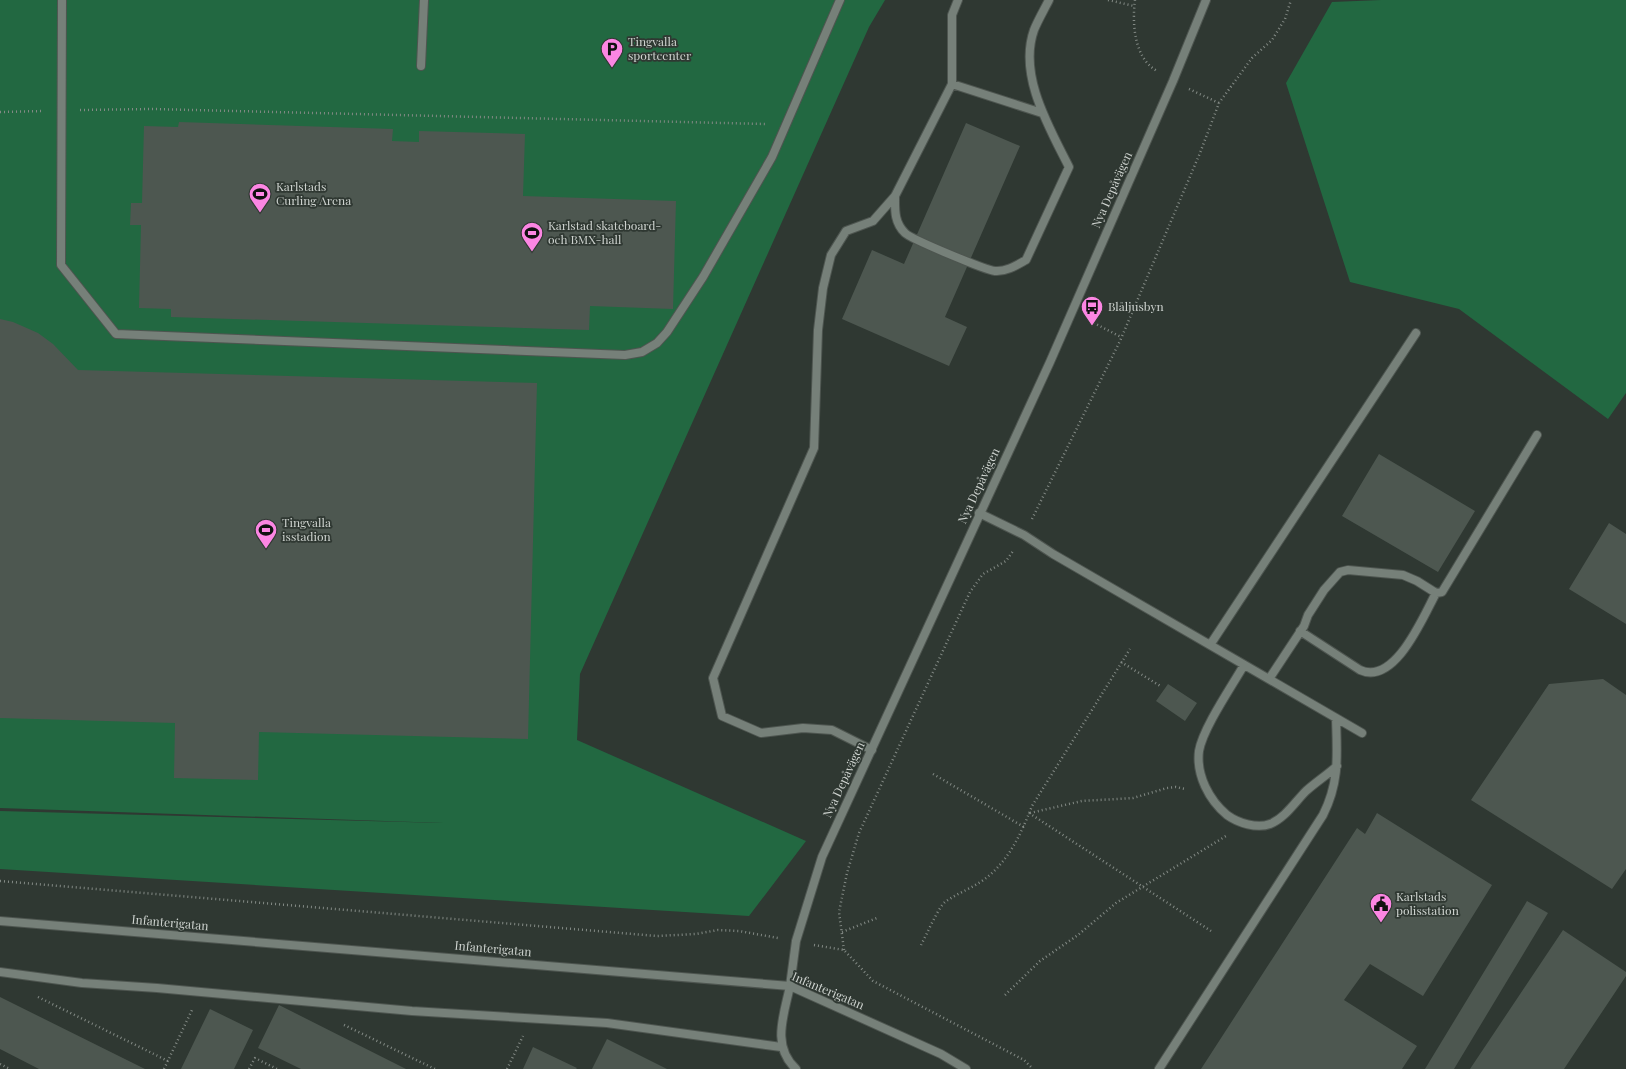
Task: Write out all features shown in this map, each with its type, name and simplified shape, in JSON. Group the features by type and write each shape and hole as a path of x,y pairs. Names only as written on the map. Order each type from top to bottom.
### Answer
{"street":[{"path":"62,0 62,265 116,334 625,355 647,350 657,343 667,332 703,277 772,158 840,0"},
{"path":"422,66 424,0"},
{"path":"872,750 832,730 803,728 762,733 722,716 713,678 814,448 818,330 823,288 831,255 846,231 873,222 895,196 952,84 952,15 958,0"},
{"path":"895,196 896,219 905,234 981,268 996,271 1012,267 1026,260 1069,167 1042,113 1028,68 1034,31 1049,0"},
{"name":"Nya Depåvägen","path":"781,1047 780,1030 790,986 796,941 822,857 1053,355 1173,81 1206,0"},
{"path":"952,84 1042,113"},
{"path":"1210,645 1416,333"},
{"path":"1268,679 1300,632 1308,615 1324,590 1340,572 1348,570 1403,575 1417,581 1436,593 1442,592 1537,435"},
{"path":"979,513 1024,534 1053,554 1362,733"},
{"path":"1300,632 1360,670 1367,673 1376,673 1388,667 1407,648 1436,593"},
{"path":"1244,665 1210,724 1201,745 1199,762 1206,788 1218,807 1230,817 1244,823 1251,825 1269,824 1278,820 1306,791 1337,766"},
{"path":"1159,1069 1324,815 1334,791 1337,766 1336,718"},
{"name":"Infanterigatan","path":"0,921 790,986 940,1054 966,1069"},
{"path":"0,972 82,983 412,1011 607,1023 781,1047 788,1062 796,1069"}],"path":[{"path":"1108,0 1134,6"},
{"path":"844,950 840,912 847,873 859,833 970,592 983,574 1006,561 1024,534 1121,337 1200,153 1219,103 1252,58 1272,40 1285,19 1291,0"},
{"path":"0,112 152,109 505,116 767,124 785,128"},
{"path":"1090,321 1121,337"},
{"path":"921,945 944,903 981,882 996,870 1009,853 1024,826 1029,813 1130,649"},
{"path":"1121,662 1162,687"},
{"path":"933,774 1024,826"},
{"path":"1029,813 1082,801 1143,797 1176,787 1194,791 1206,788"},
{"path":"1029,813 1211,931"},
{"path":"1005,995 1040,961 1078,935 1116,904 1218,842 1244,823"},
{"path":"0,881 657,936 696,934 718,930 739,931 796,941 844,950 873,981 1024,1060 1033,1069"},
{"path":"842,932 878,918"},
{"path":"164,1069 202,992"},
{"path":"35,996 168,1061"},
{"path":"507,1069 530,1019"},
{"path":"339,1023 435,1069"},
{"path":"249,1069 255,1058 278,1069"},
{"path":"0,1064 10,1069"}],"green space":[{"path":"0,0 885,0 869,27 580,674 577,740 806,841 749,916 0,869 0,811 443,823 0,808"},
{"path":"1381,0 1626,0 1626,393 1608,419 1459,309 1350,282 1286,83 1332,2"}],"building":[{"path":"179,122 393,129 392,141 419,142 419,131 525,134 523,196 676,201 673,309 590,306 589,330 171,317 171,309 139,308 141,225 130,225 131,203 142,203 144,126 178,127"},
{"path":"966,123 1020,146 945,317 967,327 949,366 842,319 872,250 904,264"},
{"name":"Tingvalla isstadion","path":"0,319 13,322 38,333 53,344 78,370 537,383 528,739 259,732 258,780 174,778 175,723 0,718"},
{"path":"1379,454 1475,511 1438,572 1342,516"},
{"path":"1609,523 1626,534 1626,624 1569,589"},
{"path":"1603,679 1626,695 1626,869 1612,889 1471,800 1549,684"},
{"path":"1168,684 1197,703 1185,721 1156,701"},
{"name":"Karlstads polisstation","path":"1377,813 1492,885 1423,996 1370,964 1344,1000 1417,1046 1402,1069 1201,1069 1357,828 1365,834"},
{"path":"1527,901 1548,913 1454,1069 1425,1069"},
{"path":"1563,930 1626,972 1626,976 1564,1069 1470,1069"},
{"path":"0,997 145,1069 39,1069 0,1049"},
{"path":"279,1005 406,1069 301,1069 258,1048"},
{"path":"210,1009 253,1030 234,1069 181,1069"},
{"path":"607,1039 667,1069 592,1069"},
{"path":"533,1047 577,1068 523,1069"}],"place":[{"name":"Tingvalla sportcenter","path":"612,68"},
{"name":"Karlstads Curling Arena","path":"260,214"},
{"name":"Karlstad skateboard- och BMX-hall","path":"532,252"},
{"name":"Blåljusbyn","path":"1092,326"},
{"name":"Tingvalla isstadion","path":"266,550"},
{"name":"Karlstads polisstation","path":"1381,924"}]}
